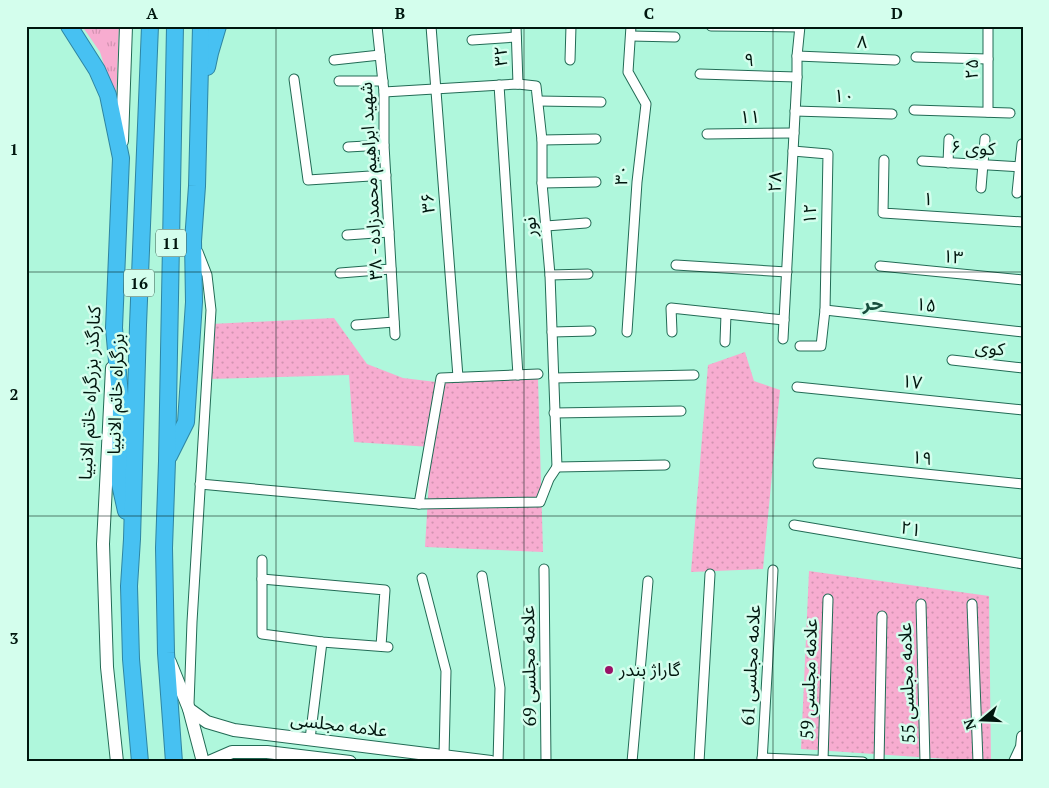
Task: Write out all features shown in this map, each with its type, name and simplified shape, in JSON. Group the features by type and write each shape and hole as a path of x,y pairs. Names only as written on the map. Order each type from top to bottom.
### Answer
{"highway":[{"path":"68,26 97,70 108,95 121,158"},
{"name":"بزرگراه خاتم الانبیا","path":"140,762 131,659 129,586 150,26"},
{"name":"11","path":"174,762 166,653 164,548 175,26"},
{"path":"167,460 186,422 194,302 193,241 197,186 201,26"},
{"path":"198,109 218,26"},
{"name":"کنارگذر بزرگراه خاتم الانبیا","path":"114,328 121,158"},
{"name":"16","path":"114,328 121,406 120,484 132,540"}],"main road":[{"name":"کنارگذر بزرگراه خاتم الانبیا","path":"121,158 126,26"},
{"name":"کنارگذر بزرگراه خاتم الانبیا","path":"114,328 103,544 107,667 117,762"},
{"path":"166,653 189,709 203,762"},
{"name":"علامه مجلسی","path":"189,709 207,722 234,730 491,762"},
{"path":"280,753 275,745 275,741 283,736"},
{"path":"1015,762 1022,747 1023,736"},
{"name":"علامه مجلسی","path":"209,762 232,752 280,753 350,762"}],"street":[{"name":"شهید ابراهیم محمدزاده - ۳۸","path":"377,26 384,92 384,145 395,335"},
{"name":"۳۶","path":"431,26 458,377"},
{"name":"۳۲","path":"516,26 518,84"},
{"path":"570,60 571,26"},
{"name":"۳۰","path":"627,332 637,182 646,104 628,72 632,26"},
{"path":"711,26 800,27"},
{"name":"۲۵","path":"988,26 988,112"},
{"name":"۲۸","path":"783,339 800,27"},
{"path":"631,36 675,37"},
{"path":"472,40 516,37"},
{"path":"334,60 380,55"},
{"name":"۸","path":"797,56 895,60"},
{"path":"916,57 988,59"},
{"name":"۹","path":"700,74 797,78"},
{"path":"294,79 308,180 386,175"},
{"path":"339,81 383,81"},
{"name":"نور","path":"384,92 518,84 536,86 542,140 542,183 550,275 557,467"},
{"path":"499,85 518,375"},
{"path":"538,102 601,102"},
{"path":"914,110 1010,113"},
{"name":"۱۰","path":"795,111 892,114"},
{"name":"۱۱","path":"707,134 794,133"},
{"path":"542,140 596,139"},
{"path":"948,163 949,139"},
{"path":"981,188 985,139"},
{"path":"1017,193 1022,144"},
{"path":"348,147 384,145"},
{"name":"۱۲","path":"793,151 828,154 825,310"},
{"name":"۱","path":"884,160 883,213 1023,222"},
{"name":"کوی ۶","path":"922,161 1021,166"},
{"path":"542,183 596,182"},
{"path":"546,226 586,223"},
{"path":"347,235 389,232"},
{"path":"189,709 211,310 207,274 193,241"},
{"path":"676,265 787,272"},
{"name":"۱۳","path":"880,266 1023,280"},
{"path":"340,273 391,269"},
{"path":"550,275 588,274"},
{"path":"672,332 671,308 784,320"},
{"path":"800,346 821,346 825,310"},
{"name":"۱۵","path":"825,310 1023,332"},
{"path":"726,314 726,342"},
{"path":"356,325 394,322"},
{"path":"552,332 591,331"},
{"name":"کوی","path":"952,360 1023,368"},
{"path":"419,504 441,378 538,374"},
{"path":"554,378 694,375"},
{"name":"۱۷","path":"797,387 1023,410"},
{"path":"554,413 682,410"},
{"name":"۱۹","path":"818,463 1023,484"},
{"path":"200,484 419,504 540,502 557,467 665,465"},
{"name":"۲۱","path":"794,525 1023,564"},
{"path":"262,560 262,579 262,634 322,642 384,647 384,590 262,579"},
{"name":"علامه مجلسی 69","path":"544,570 546,762"},
{"name":"علامه مجلسی 61","path":"762,760 773,570"},
{"path":"700,762 710,574"},
{"path":"482,576 500,688 498,762"},
{"path":"422,578 446,671 444,756"},
{"path":"632,762 648,581"},
{"name":"علامه مجلسی 59","path":"823,760 828,598"},
{"name":"علامه مجلسی 55","path":"920,604 925,762"},
{"path":"972,604 978,762"},
{"path":"879,762 882,616"},
{"path":"310,740 322,642"},
{"path":"762,760 863,762"}],"green space":[{"path":"82,26 119,26 116,103 100,52"},
{"path":"334,318 367,364 403,378 436,382 538,379 543,552 425,547 431,447 354,442 349,375 209,379 211,324"},
{"path":"745,352 754,381 780,390 763,569 691,572 708,365"},
{"path":"809,571 989,596 991,762 801,749"}],"place":[{"name":"گاراژ بندر","path":"609,670"}],"district":[{"name":"حر","path":"873,303"}]}
